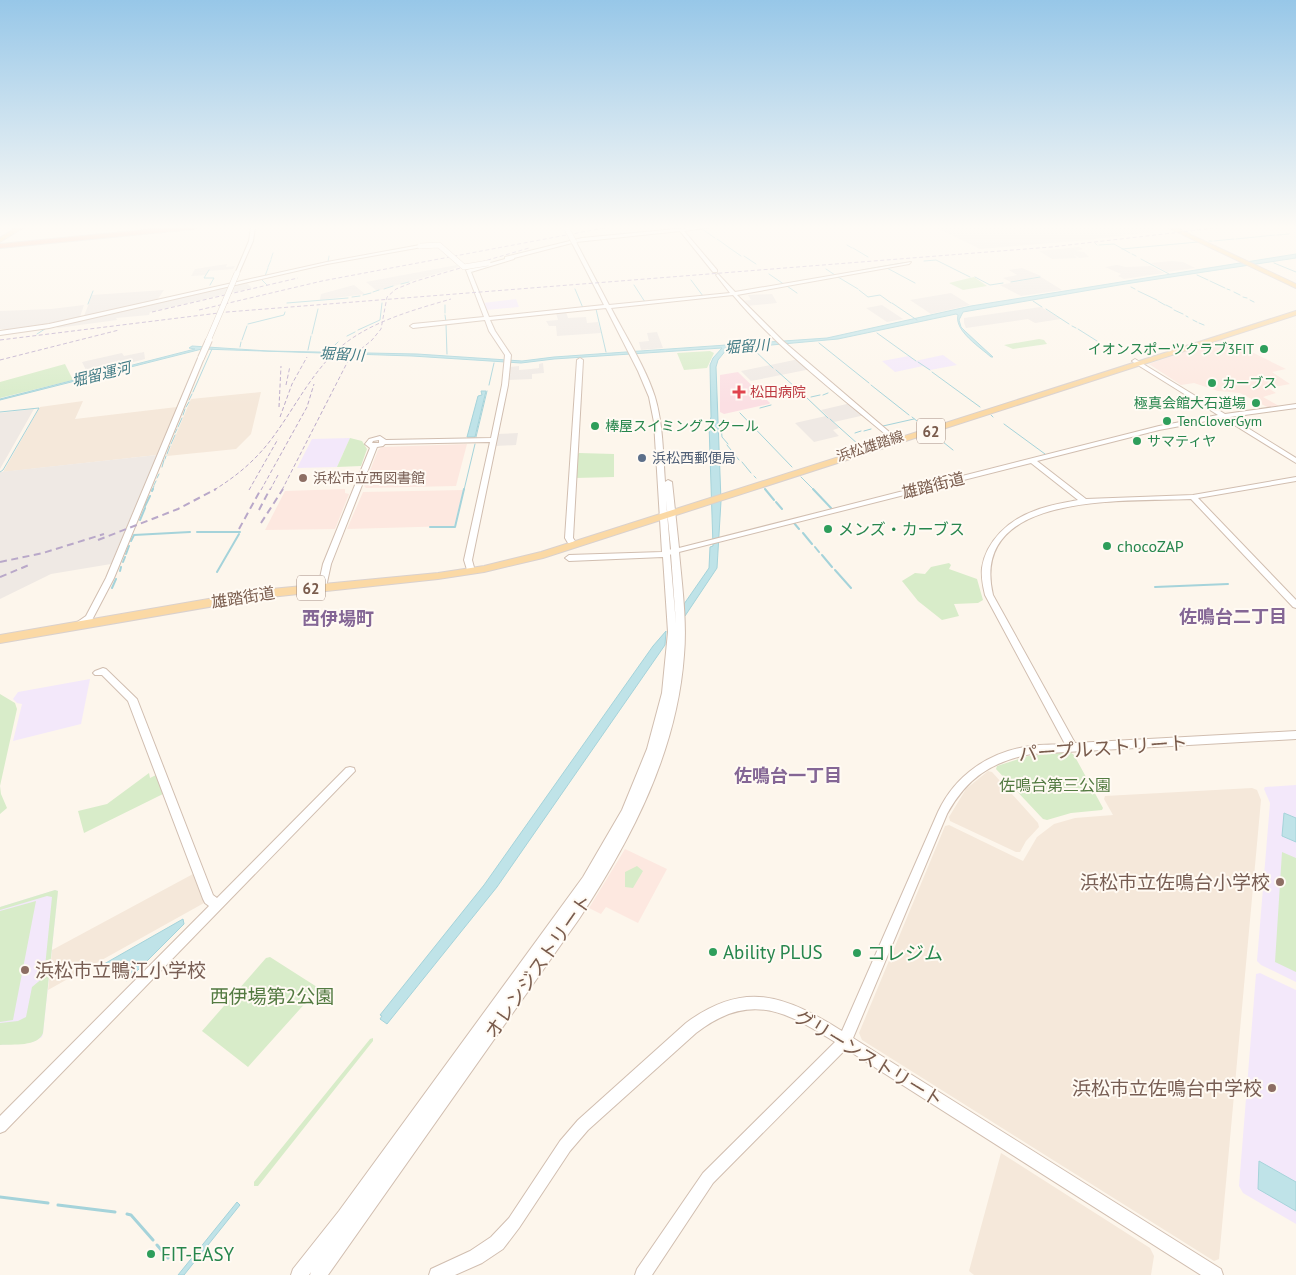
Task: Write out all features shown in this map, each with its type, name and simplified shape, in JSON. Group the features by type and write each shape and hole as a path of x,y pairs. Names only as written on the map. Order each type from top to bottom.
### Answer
{"main road":[{"name":"浜松雄踏線","path":"529,553 710,500 1296,311"},
{"name":"浜松雄踏線","path":"546,554 667,513"},
{"name":"雄踏街道","path":"470,568 529,553"},
{"name":"雄踏街道","path":"0,633 262,588 424,578 546,554"},
{"name":"雄踏街道","path":"0,639 323,584"}],"street":[{"path":"0,333 52,325 223,286"},
{"path":"77,626 89,618 110,578 231,286"},
{"path":"470,568 468,560 508,361 507,353 492,331 475,286"},
{"path":"599,286 635,353 648,387 656,417 671,552 676,628"},
{"path":"727,286 746,309 896,440"},
{"path":"413,326 733,294 776,286"},
{"path":"571,542 569,538 580,360"},
{"path":"1137,362 1296,461"},
{"name":"雄踏街道","path":"569,558 634,556 671,552 1159,428 1224,416 1296,406"},
{"path":"323,584 327,564 374,446 368,444 370,441 380,438 383,442 493,440"},
{"path":"1032,460 1084,501"},
{"path":"1072,747 992,602 984,572 987,557 992,548 1021,521 1048,509 1084,501 1193,497 1296,479"},
{"path":"1193,497 1296,605"},
{"path":"671,552 676,628"},
{"name":"オレンジストリート","path":"298,1275 328,1238 567,910 608,846 634,795 656,737 669,682 676,628"},
{"name":"オレンジストリート","path":"318,1275 575,915 613,856 641,802 666,733 677,677 676,628"},
{"path":"98,673 104,671 132,699 209,899 218,904"},
{"name":"パープルストリート","path":"846,1041 942,812 956,790 974,772 1004,756 1031,750 1296,735"},
{"path":"0,1126 350,771"},
{"name":"グリーンストリート","path":"437,1275 476,1258 497,1242 514,1224 558,1157 583,1125 705,1016 721,1008 756,1002 774,1004 800,1013 1215,1275"},
{"path":"643,1275 708,1178 846,1041"}],"shaded area":[{"path":"226,286 252,288 150,312 149,315 116,318 117,320 57,328 59,325"},
{"path":"348,286 356,286 365,294 320,300 321,294"},
{"path":"372,286 392,286 377,291"},
{"path":"1003,286 1056,286 1062,290 1021,296"},
{"path":"164,290 157,300 84,316 92,295"},
{"path":"951,293 970,305 931,314 910,300"},
{"path":"772,294 777,303 746,306 740,301 751,300 748,295"},
{"path":"516,299 519,307 486,310 483,303"},
{"path":"84,305 80,317 14,330 0,329 0,311 51,309"},
{"path":"882,305 903,319 887,322 866,308"},
{"path":"1041,307 1061,319 1035,323 1028,319 966,328 964,323 964,318"},
{"path":"566,312 568,318 586,317 587,323 598,322 601,333 557,336 556,326 549,326 546,321 558,320 556,313"},
{"path":"657,332 663,348 641,350 639,342 649,341 647,333"},
{"path":"1222,339 1286,369 1272,372 1290,384 1268,388 1276,393 1263,397 1281,407 1269,408 1240,393 1218,391 1194,383 1181,385 1149,364"},
{"path":"144,352 145,359 88,374 82,362 122,353 124,356"},
{"path":"943,355 957,365 930,370 923,366 895,372 882,361 909,356 915,361"},
{"path":"799,359 811,369 751,381 741,371"},
{"path":"543,363 544,373 532,374 532,379 508,380 509,367 519,366 519,370 531,369 539,368 539,364"},
{"name":"松田病院","path":"738,372 769,404 724,414 720,412 720,375"},
{"path":"261,392 251,434 236,449 167,456 191,399"},
{"path":"83,401 75,419 177,407 157,455 3,472 40,407"},
{"path":"851,403 865,415 834,422 830,419 839,428 833,430 839,436 814,442 795,423 826,416 829,418 821,410"},
{"path":"34,409 0,469 0,413"},
{"path":"518,433 516,445 495,446 497,434"},
{"path":"350,438 337,467 297,468 312,439"},
{"path":"467,444 456,486 366,488 364,486 378,450 382,447"},
{"path":"157,455 111,564 51,574 0,599 0,472"},
{"path":"345,489 345,493 349,494 335,529 265,530 285,491"},
{"path":"463,490 454,526 347,529 363,492"},
{"path":"90,679 81,724 13,741 22,704 17,703 13,699 18,692"},
{"path":"988,771 992,772 1038,823 1039,827 1026,841 1020,852 1016,852 950,821 949,817 966,789"},
{"name":"浜松市立佐鳴台小学校","path":"1296,785 1296,982 1261,965 1257,961 1270,803 1264,789 1265,787"},
{"path":"1252,788 1257,790 1261,800 1219,1259 1214,1261 862,1040 859,1033 945,826 949,825 1023,861 1037,837 1054,824 1075,818 1113,815 1104,799 1105,796"},
{"path":"625,849 667,869 638,923 606,907 601,914 589,908"},
{"path":"193,874 204,903 48,990 52,950"},
{"name":"浜松市立鴨江小学校","path":"55,890 58,891 42,1037 33,1042 0,1045 0,907"},
{"name":"浜松市立佐鳴台中学校","path":"1260,973 1296,990 1296,1224 1243,1193 1239,1186 1256,974"},
{"path":"1001,1153 1150,1248 1154,1256 1151,1275 974,1275 969,1271"}],"green space":[{"path":"956,286 984,286 963,290"},
{"path":"1039,339 1044,340 1047,344 1013,349 1004,345"},
{"path":"710,351 714,353 707,368 684,370 677,353"},
{"path":"65,364 73,380 0,398 0,382"},
{"path":"350,438 362,441 367,449 361,466 337,467"},
{"path":"579,453 614,454 614,477 575,478 577,455"},
{"path":"949,563 951,565 949,569 977,579 983,600 978,603 954,604 959,616 942,620 918,601 902,581 915,573 925,574 931,567"},
{"path":"0,694 15,703 17,709 0,786"},
{"name":"佐鳴台第三公園","path":"1070,752 1074,755 1103,808 1102,810 1071,813 1047,820 1043,819 996,769 997,766 1028,756"},
{"path":"149,773 150,778 156,775 163,794 84,833 78,811 107,804"},
{"path":"0,786 7,808 0,814"},
{"path":"1282,852 1296,858 1296,972 1275,962"},
{"path":"637,866 643,871 633,888 625,887 625,872"},
{"path":"55,890 58,891 43,1033 36,1041 31,1043 0,1045 0,1023 18,1021 26,1017 32,987 44,977 52,897 47,896 0,910 0,907"},
{"path":"36,901 13,1020 0,1022 0,911"},
{"name":"西伊場第2公園","path":"270,957 317,987 317,990 248,1067 202,1031 266,958"},
{"path":"373,1038 373,1041 258,1186 254,1186 254,1182 370,1039"}],"water":[{"name":"堀留運河","path":"1093,286 1111,286 963,312 959,320 961,327 993,357 964,333 960,327 958,321 958,315 956,314 838,339 727,349 718,360 716,367 721,501 717,568 685,616 684,604 709,568 710,547 713,546 709,424 711,417 710,365 713,358 722,348 554,359 521,363 412,356 202,349 0,400 195,349 189,348 192,346 268,351 417,354 522,361 554,357 827,338 971,306"},
{"path":"481,391 486,391 475,437 467,437 478,396 482,395"},
{"path":"666,631 665,645 497,887 387,1024 380,1019 382,1016 380,1015 484,885 653,646"},
{"path":"1284,813 1296,818 1296,842 1282,836"},
{"path":"183,919 184,924 127,981 104,964"},
{"path":"1259,1161 1296,1182 1296,1211 1258,1189"},
{"path":"237,1202 240,1205 184,1275 178,1275"}],"waterway":[{"path":"384,289 392,286"},
{"path":"635,286 645,302"},
{"path":"696,286 703,296"},
{"path":"788,286 797,293"},
{"path":"854,286 858,289"},
{"path":"1131,287 1135,289"},
{"path":"575,289 583,308"},
{"path":"373,292 379,290"},
{"path":"859,290 868,297 880,295 891,303"},
{"path":"88,304 93,291"},
{"path":"1138,291 1157,300"},
{"path":"1234,292 1240,295"},
{"path":"363,295 371,293"},
{"path":"352,297 360,296"},
{"path":"1243,297 1247,298"},
{"path":"287,303 348,298"},
{"path":"1250,300 1254,302"},
{"path":"1033,301 1042,307"},
{"path":"1158,301 1165,305"},
{"path":"358,330 380,320 382,303"},
{"path":"892,303 917,320"},
{"path":"445,305 445,313"},
{"path":"1166,305 1172,308"},
{"path":"312,334 318,309"},
{"path":"596,309 606,352"},
{"path":"1046,309 1069,324"},
{"path":"1174,310 1183,314"},
{"path":"248,324 284,315 285,312"},
{"path":"445,315 446,322"},
{"path":"1193,320 1197,322"},
{"path":"1199,323 1204,325"},
{"path":"446,324 447,354"},
{"path":"242,340 247,326"},
{"path":"1072,326 1076,328"},
{"path":"37,334 48,327"},
{"path":"1078,329 1097,341"},
{"path":"347,336 355,332"},
{"path":"877,333 916,361"},
{"path":"308,350 311,336"},
{"path":"240,347 241,342"},
{"path":"334,346 338,342"},
{"path":"819,343 869,383"},
{"name":"堀留川","path":"329,351 333,347"},
{"path":"752,348 773,368"},
{"path":"193,392 212,349"},
{"path":"918,362 930,370"},
{"path":"489,385 494,363"},
{"path":"776,370 805,396"},
{"path":"932,372 980,407"},
{"path":"871,385 909,415"},
{"path":"476,437 487,391"},
{"path":"823,395 828,393"},
{"path":"189,400 192,394"},
{"path":"811,397 820,395"},
{"path":"807,398 828,418"},
{"path":"186,407 189,402"},
{"path":"760,408 771,405"},
{"path":"0,412 39,408 3,470 0,472"},
{"path":"183,415 185,409"},
{"path":"740,413 792,467"},
{"path":"912,417 922,425"},
{"path":"178,427 182,418"},
{"path":"830,419 859,445"},
{"path":"883,426 914,419"},
{"path":"1004,424 1045,454"},
{"path":"721,426 722,437 728,444"},
{"path":"175,433 177,429"},
{"path":"864,431 871,429"},
{"path":"855,433 861,431"},
{"path":"933,434 953,450"},
{"path":"171,444 175,435"},
{"path":"464,490 475,444"},
{"path":"727,445 739,460"},
{"path":"167,454 170,446"},
{"path":"162,467 164,460"},
{"path":"742,462 751,473"},
{"path":"157,478 159,474"},
{"path":"801,477 813,489"},
{"path":"154,485 156,481"},
{"path":"152,490 154,486"},
{"path":"430,527 455,527 464,489"},
{"path":"765,489 774,500"},
{"path":"813,489 831,508"},
{"path":"145,506 150,496"},
{"path":"776,502 782,509"},
{"path":"140,520 145,508"},
{"path":"794,523 799,529"},
{"path":"131,541 134,535 190,532"},
{"path":"197,532 240,532"},
{"path":"803,533 812,544"},
{"path":"217,572 239,534"},
{"path":"126,554 129,546"},
{"path":"815,547 819,552"},
{"path":"822,555 832,567"},
{"path":"123,562 125,557"},
{"path":"120,571 121,567"},
{"path":"835,570 851,588"},
{"path":"112,588 116,579"},
{"path":"1155,587 1228,584"},
{"path":"0,1197 48,1203"},
{"path":"58,1205 115,1212"},
{"path":"127,1214 131,1215 153,1240"},
{"path":"157,1245 168,1258"}],"railway":[{"path":"152,312 262,286"},
{"path":"199,310 299,286"},
{"path":"387,299 396,289 402,286"},
{"path":"387,299 550,286"},
{"path":"0,340 227,312 387,299"},
{"path":"382,322 387,299"},
{"path":"382,322 419,308 451,299"},
{"path":"214,490 239,473 267,445 315,375 331,356 357,335 382,322"},
{"path":"282,490 349,359 372,340 381,329 382,322"},
{"path":"0,360 119,330"},
{"path":"280,417 292,384 307,357"},
{"path":"279,407 281,366"},
{"path":"286,385 290,366"},
{"path":"261,490 307,407 314,384"},
{"path":"249,490 278,439"},
{"path":"270,490 278,475"},
{"path":"98,540 178,509 216,489"},
{"path":"239,529 261,489"},
{"path":"259,510 270,489"},
{"path":"261,523 283,489"},
{"path":"0,562 43,553 104,534"},
{"path":"0,577 29,565"}],"place":[{"name":"イオンスポーツクラブ3FIT","path":"1264,349"},
{"name":"カーブス","path":"1212,383"},
{"name":"松田病院","path":"739,392"},
{"name":"極真会館大石道場","path":"1256,403"},
{"name":"TenCloverGym","path":"1167,421"},
{"name":"棒屋スイミングスクール","path":"595,426"},
{"name":"サマティヤ","path":"1137,441"},
{"name":"浜松西郵便局","path":"642,458"},
{"name":"浜松市立西図書館","path":"303,478"},
{"name":"メンズ・カーブス","path":"828,529"},
{"name":"chocoZAP","path":"1107,546"},
{"name":"浜松市立佐鳴台小学校","path":"1280,882"},
{"name":"Ability PLUS","path":"713,952"},
{"name":"コレジム","path":"857,953"},
{"name":"浜松市立鴨江小学校","path":"25,970"},
{"name":"浜松市立佐鳴台中学校","path":"1272,1088"},
{"name":"FIT-EASY","path":"151,1254"}],"district":[{"name":"佐鳴台二丁目","path":"1233,616"},
{"name":"西伊場町","path":"338,618"},
{"name":"佐鳴台一丁目","path":"788,775"}]}
